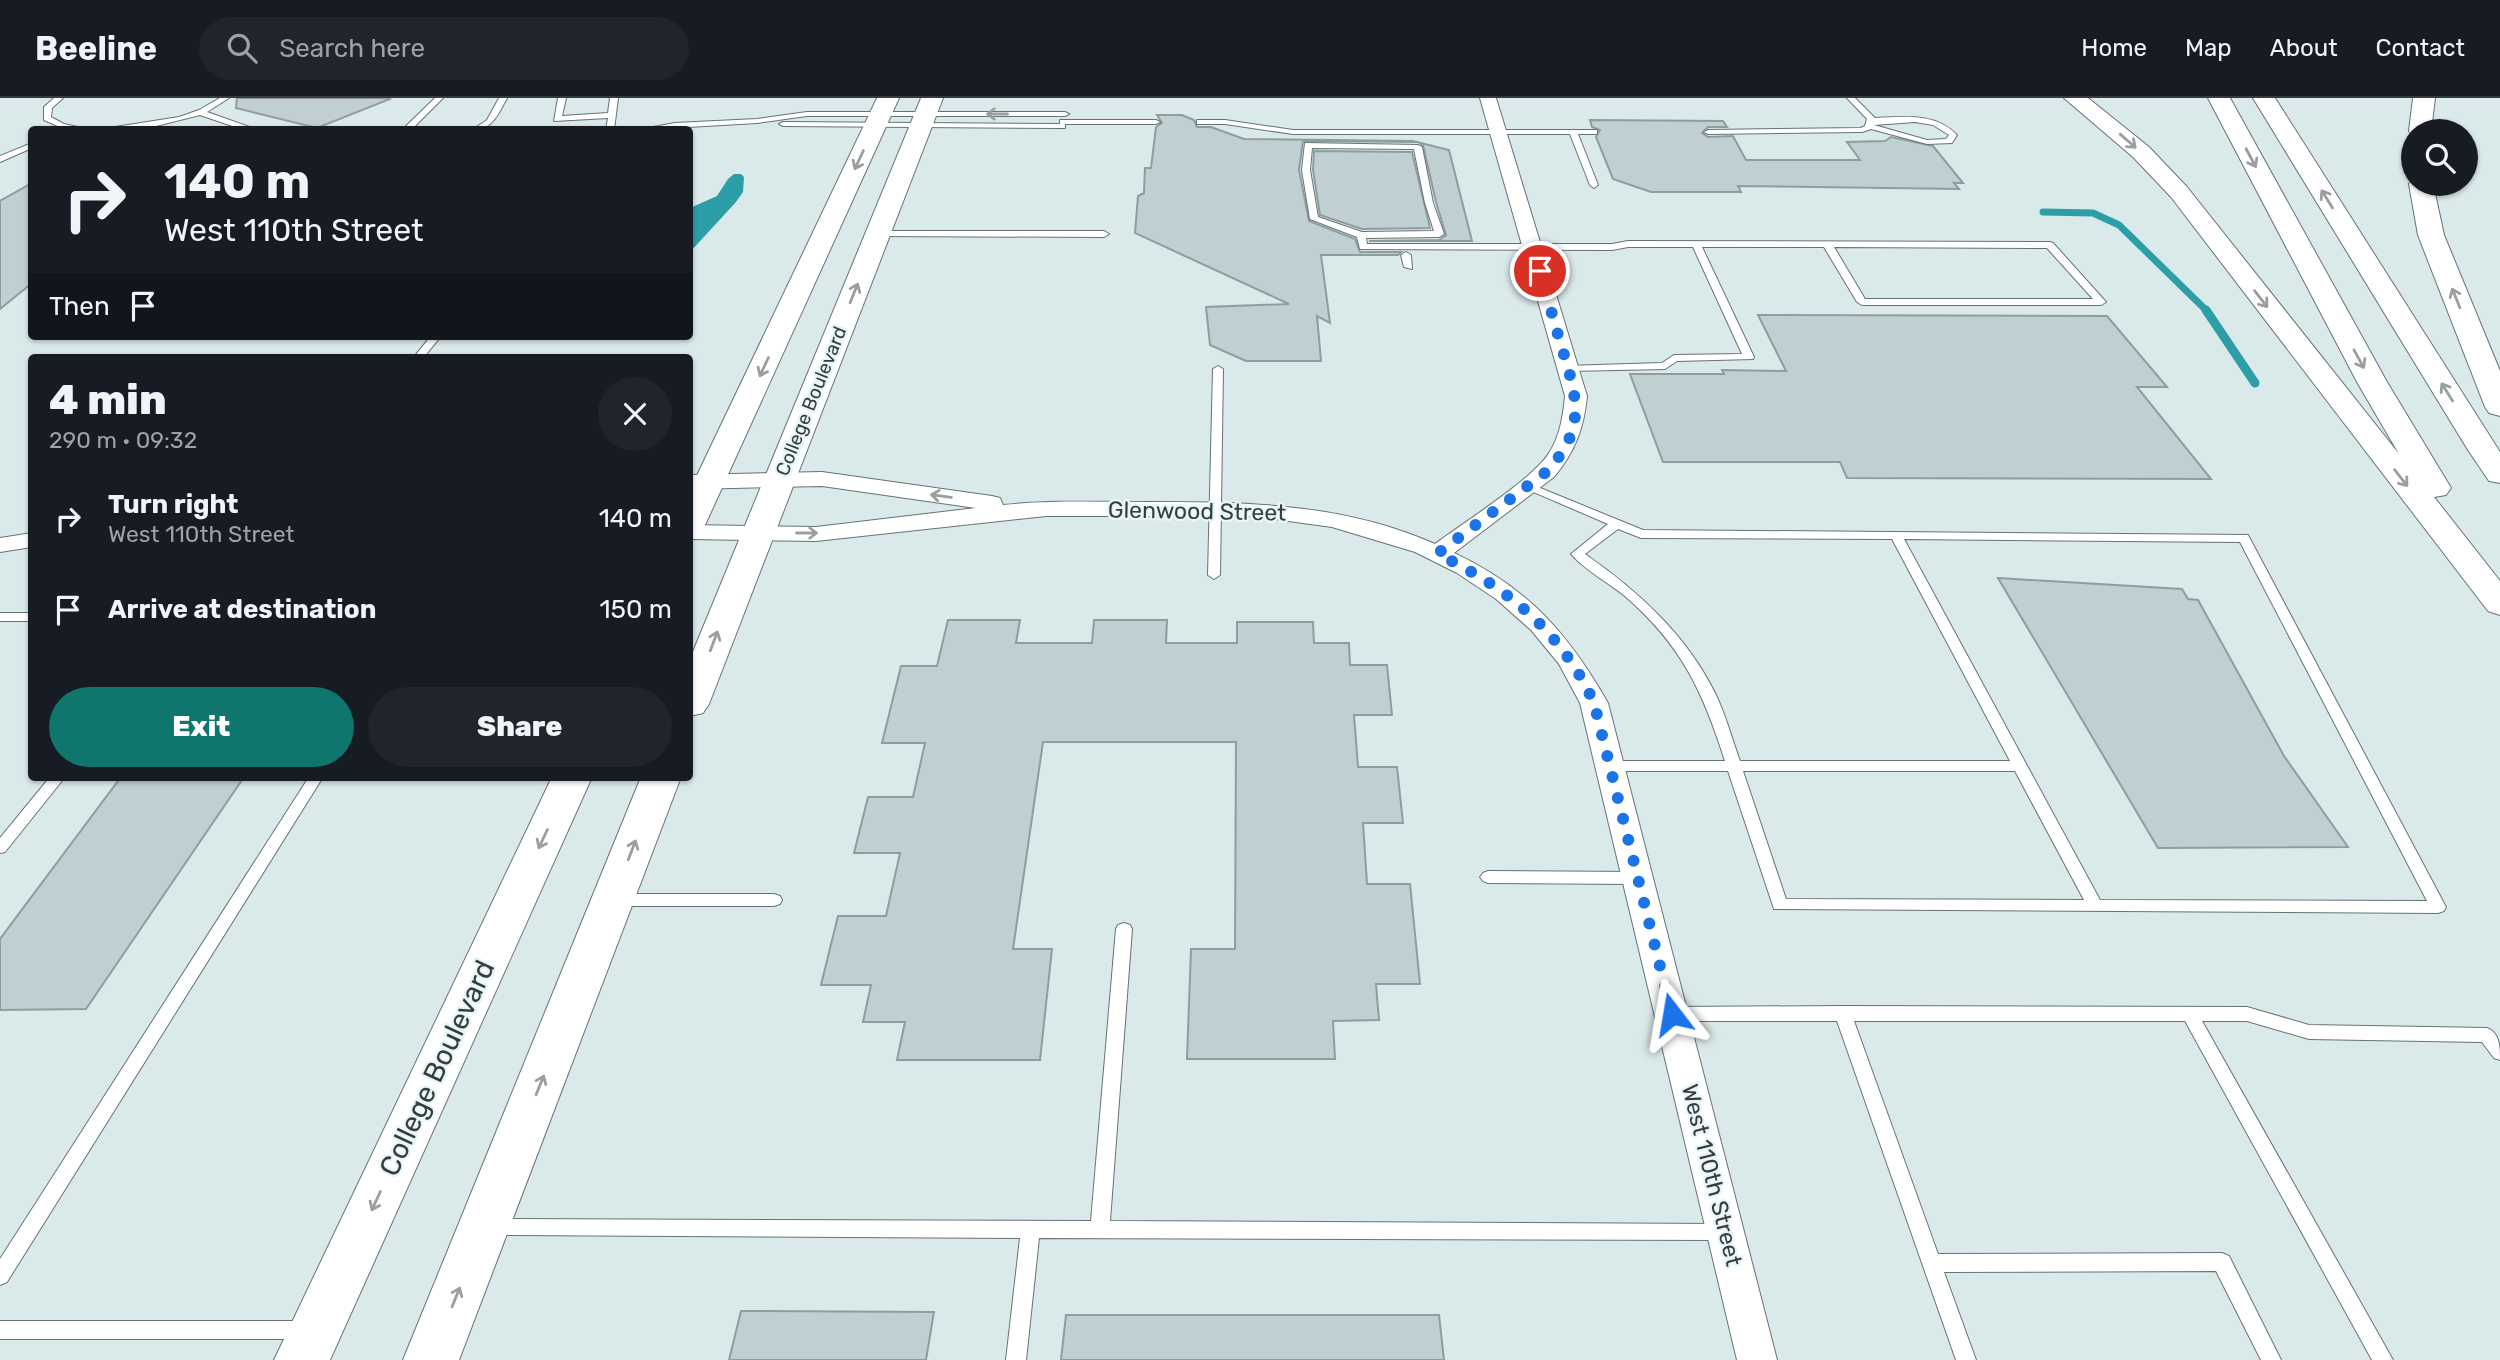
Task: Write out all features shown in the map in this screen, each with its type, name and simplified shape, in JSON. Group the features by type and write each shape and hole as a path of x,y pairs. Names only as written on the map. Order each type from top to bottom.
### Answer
{"main road":[{"path":"2075,98 2141,152 2179,192 2500,604"},
{"path":"2220,98 2372,382 2500,590"},
{"path":"2264,98 2491,462"},
{"path":"2421,119 2424,98"},
{"path":"693,511 700,482 881,113"},
{"name":"College Boulevard","path":"693,696 926,113"},
{"path":"2423,196 2431,235 2500,407"},
{"path":"2491,462 2500,423"},
{"name":"College Boulevard","path":"309,1345 570,781"},
{"path":"431,1360 659,781"}],"street":[{"path":"1437,554 1528,486 1560,457 1574,424 1576,396 1488,98"},
{"name":"Glenwood Street","path":"700,482 822,480 1033,509"},
{"name":"Glenwood Street","path":"693,531 815,534 1033,509 1216,509 1285,512 1343,521 1391,535 1437,554"},
{"path":"0,545 28,541"},
{"name":"West 110th Street","path":"1437,554 1495,585 1552,634 1580,674 1594,703 1757,1360"}],"lane":[{"path":"59,98 48,107 47,118 62,126"},
{"path":"132,126 164,122 198,112 225,98"},
{"path":"410,126 439,98"},
{"path":"482,126 489,121 503,98"},
{"path":"562,98 557,119 611,115"},
{"path":"610,126 614,98"},
{"path":"1707,132 1862,130 1871,123 1926,121 1944,127 1953,135 1949,141 1927,142 1871,123 1852,98"},
{"path":"198,112 242,126"},
{"path":"668,126 757,121 804,126 881,113 1156,122"},
{"path":"1199,122 1225,122 1293,132 1594,132"},
{"path":"1573,132 1594,186"},
{"path":"1308,145 1418,146 1429,203 1439,234 1361,235 1314,219 1306,170 1308,145"},
{"path":"0,159 28,147"},
{"path":"877,234 1104,234"},
{"path":"1361,235 1363,247 1696,244 1827,244 2050,245 2101,302 1862,302 1827,244"},
{"path":"1568,369 1665,366 1674,358 1749,357 1696,244"},
{"path":"1406,255 1409,267"},
{"path":"421,354 433,340"},
{"path":"1214,575 1219,369"},
{"path":"1528,486 1641,534 2244,538 2438,907 1780,905 1709,697 1686,654 1640,602 1577,554 1615,524"},
{"path":"1896,535 2095,906"},
{"path":"0,617 28,617"},
{"path":"1610,766 2020,766"},
{"path":"0,848 55,781"},
{"path":"0,1276 313,781"},
{"path":"1488,877 1638,878"},
{"path":"612,901 774,900"},
{"path":"1100,1229 1124,929"},
{"path":"1843,1013 1966,1360"},
{"path":"2189,1013 2384,1360"},
{"path":"1672,1014 2247,1014 2309,1032 2487,1035 2500,1053"},
{"path":"484,1227 1727,1232"},
{"path":"1016,1360 1030,1229"},
{"path":"1931,1263 2222,1262 2272,1360"},
{"path":"0,1330 309,1345"}],"water":[{"path":"734,174 741,174 744,177 743,192 693,249 693,207 717,196"}],"building":[{"path":"237,98 390,99 322,126 309,126 236,108"},
{"path":"1157,115 1182,115 1194,120 1197,127 1211,127 1244,139 1417,142 1303,141 1299,170 1309,221 1355,239 1360,252 1401,252 1398,255 1321,255 1330,323 1317,316 1321,361 1246,361 1210,345 1206,307 1289,304 1135,233 1138,196 1144,193 1145,168 1151,168 1156,127 1162,123"},
{"path":"1590,120 1723,121 1727,127 1708,127 1702,133 1708,137 1733,136 1746,160 1860,160 1847,142 1885,141 1891,137 1933,146 1963,183 1954,183 1959,189 1738,186 1741,192 1651,192 1613,179 1596,137 1600,130 1592,127"},
{"path":"1419,142 1449,150 1472,241 1369,241 1439,240 1446,235 1423,145"},
{"path":"1314,151 1412,152 1430,228 1362,229 1320,215 1313,170"},
{"path":"28,185 28,286 0,309 0,201"},
{"path":"1758,315 2107,316 2167,387 2137,387 2211,479 1847,478 1840,462 1663,462 1630,374 1724,374 1722,370 1786,371"},
{"path":"1998,578 2182,589 2188,599 2198,600 2284,756 2348,847 2158,848"},
{"path":"948,620 1020,620 1016,643 1092,643 1094,620 1167,620 1166,643 1237,643 1237,622 1313,622 1314,643 1349,643 1350,665 1387,665 1392,715 1354,715 1358,767 1397,767 1403,823 1363,823 1367,884 1410,884 1420,984 1376,984 1379,1020 1333,1021 1335,1059 1187,1059 1191,949 1235,949 1236,742 1043,742 1013,949 1052,949 1040,1060 897,1060 905,1022 863,1022 871,985 821,985 838,916 886,916 900,853 854,853 868,797 913,797 925,743 882,743 901,666 937,666"},
{"path":"118,781 241,781 86,1009 0,1010 0,939"},
{"path":"741,1311 934,1312 926,1360 729,1360"},
{"path":"1066,1315 1439,1315 1444,1360 1061,1360"}],"waterway":[{"path":"2043,212 2093,213 2119,225 2206,310"},
{"path":"2206,310 2255,383"}],"route":[{"path":"1540,271 1576,396 1574,424 1560,457 1546,472 1437,554 1471,570 1516,601 1552,634 1580,674 1594,703 1672,1014"}]}
